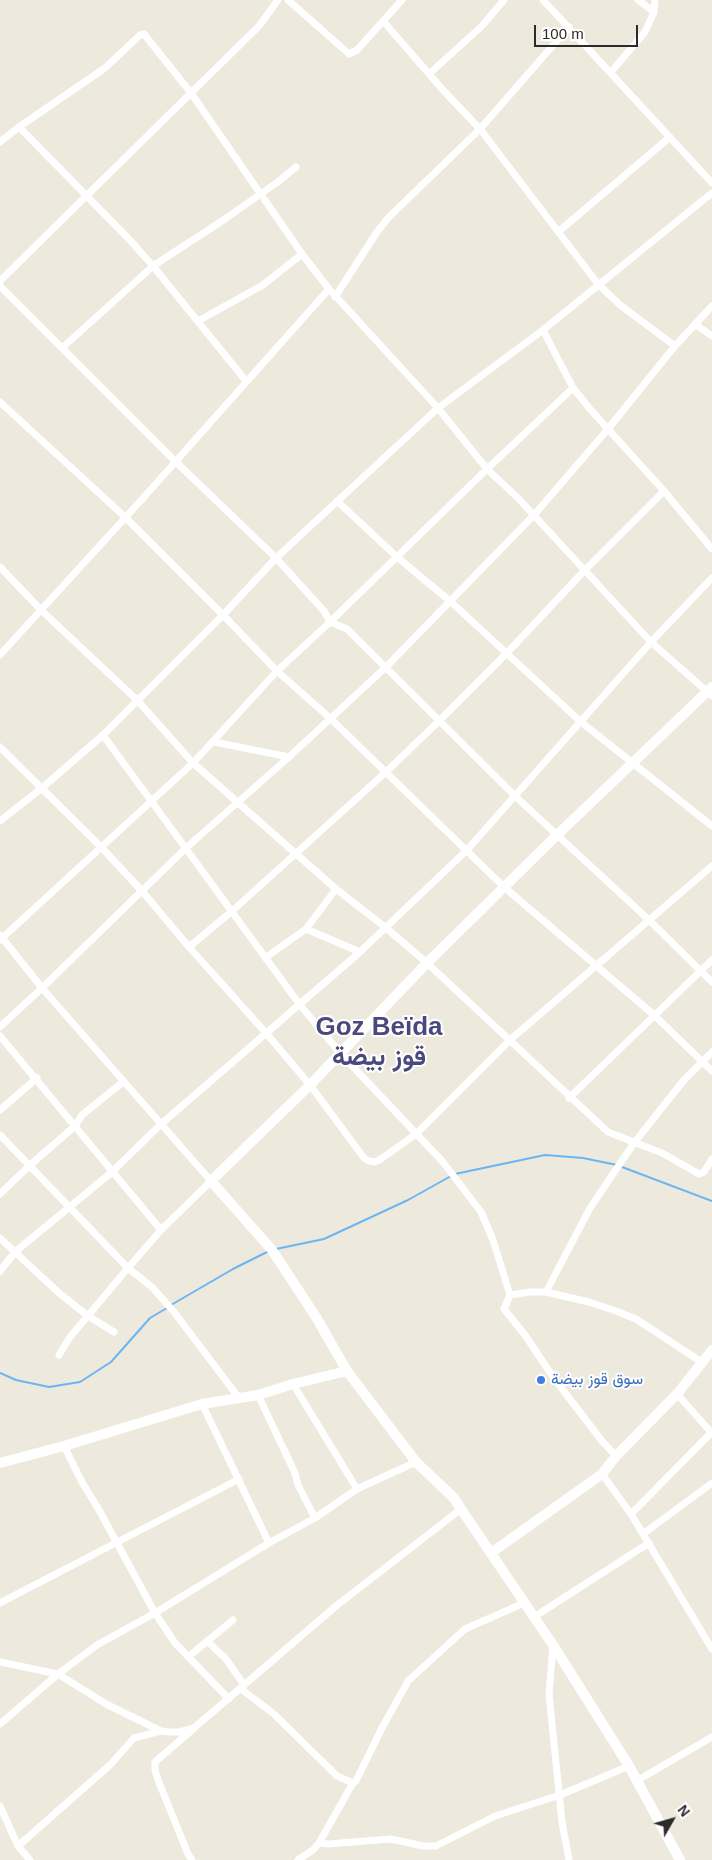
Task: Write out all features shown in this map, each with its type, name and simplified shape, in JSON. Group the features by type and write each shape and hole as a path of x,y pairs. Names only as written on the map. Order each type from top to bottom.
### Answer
{"main road":[{"path":"680,1860 638,1780 553,1645 454,1498 416,1462 347,1371 316,1317 272,1250 211,1181 310,1085 427,963 556,835 710,692"},
{"path":"491,1552 602,1474 616,1456 677,1394 712,1350"},
{"path":"0,1462 64,1446 202,1404 258,1396 293,1384 347,1371"}],"street":[{"path":"0,281 259,26 278,0"},
{"path":"288,0 349,54 358,50 402,0"},
{"path":"429,74 482,26 504,0"},
{"path":"543,0 712,183"},
{"path":"638,0 654,12"},
{"path":"611,72 645,32 654,12 655,0"},
{"path":"383,21 480,129 598,284 620,304 675,346"},
{"path":"335,297 377,232 389,217 480,129 569,27"},
{"path":"0,142 105,68 143,34 146,36 191,93 302,254 335,297 438,408 487,468 518,498 651,642 710,692"},
{"path":"19,127 153,266 246,382"},
{"path":"558,232 670,137"},
{"path":"62,348 153,266 261,194 296,167"},
{"path":"0,822 42,788 138,701 276,558 438,408 543,330 712,193"},
{"path":"198,321 263,285 302,254"},
{"path":"0,286 176,462 276,558 324,611 330,622 347,629 515,796 649,920 712,982"},
{"path":"0,655 176,462 329,289"},
{"path":"0,1027 186,848 331,719 386,667 534,515 608,429 675,346 712,306"},
{"path":"694,324 712,336"},
{"path":"543,330 573,388 664,491 712,549"},
{"path":"59,1355 70,1336 161,1230 211,1181 123,1082 1,938 102,848 193,763 277,671 330,622 487,468 573,388"},
{"path":"0,402 125,517 277,671 331,719 504,887 598,965 654,1015 712,1071"},
{"path":"189,947 231,912 386,772 506,654 584,570 664,491"},
{"path":"337,501 397,557 450,601 580,722 712,826"},
{"path":"0,567 41,610 138,701 193,763 336,889 427,963 569,1098 608,1132 662,1153 699,1174 704,1172 712,1159"},
{"path":"0,1270 15,1252 112,1172 160,1124 360,952 467,850 651,642 712,578"},
{"path":"102,735 152,800 231,912 300,1005 340,1053 443,1162 481,1212 493,1240 510,1295 504,1309 525,1335 553,1377 602,1441 616,1456"},
{"path":"214,742 289,757"},
{"path":"0,747 102,848 142,892 310,1085 350,1141 364,1158 369,1161 375,1162 381,1159 416,1134 510,1040 712,866"},
{"path":"265,958 306,929 336,889"},
{"path":"306,929 360,952"},
{"path":"569,1098 712,960"},
{"path":"0,1036 37,1078 161,1230"},
{"path":"546,1292 590,1208 634,1143 665,1102 712,1052"},
{"path":"0,1110 37,1078"},
{"path":"0,1194 75,1126 82,1115 123,1082"},
{"path":"0,1135 128,1268 152,1287 174,1312 239,1398"},
{"path":"0,1238 59,1293 88,1316 114,1332"},
{"path":"510,1295 546,1292 589,1302 636,1319 703,1363"},
{"path":"293,1384 357,1490"},
{"path":"631,1514 710,1434 710,1431 677,1394"},
{"path":"258,1396 315,1518"},
{"path":"202,1404 269,1543"},
{"path":"64,1446 115,1543 155,1613 175,1643 229,1699"},
{"path":"0,1724 58,1674 97,1645 155,1613 269,1543 315,1518 357,1490 416,1462"},
{"path":"602,1474 631,1514 712,1649"},
{"path":"0,1604 239,1479"},
{"path":"643,1534 712,1482"},
{"path":"192,1860 158,1780 155,1762 336,1606 461,1509"},
{"path":"534,1617 649,1543"},
{"path":"298,1860 313,1850 319,1843 352,1783 356,1781 408,1681 465,1629 524,1603"},
{"path":"188,1657 234,1620"},
{"path":"207,1641 226,1659 242,1687 274,1714 337,1776 352,1783"},
{"path":"553,1645 549,1694 562,1822 569,1860"},
{"path":"0,1662 58,1674 106,1704 161,1731 179,1732 194,1728"},
{"path":"18,1846 110,1764 134,1738 161,1731"},
{"path":"638,1780 712,1737"},
{"path":"319,1843 391,1839 423,1846 436,1846 495,1816 560,1795 629,1766"},
{"path":"0,1806 18,1846 30,1860"}],"waterway":[{"path":"455,1174 545,1155 583,1158 617,1165"},
{"path":"622,1167 712,1201"},
{"path":"276,1249 324,1239 408,1200 451,1176"},
{"path":"171,1305 233,1269 269,1251"},
{"path":"0,1373 16,1380 49,1387 80,1382 111,1362 150,1318 167,1308"}],"place":[{"name":"سوق قوز بيضة","path":"541,1380"}],"district":[{"name":"Goz Beïda قوز بيضة","path":"379,1043"}]}
